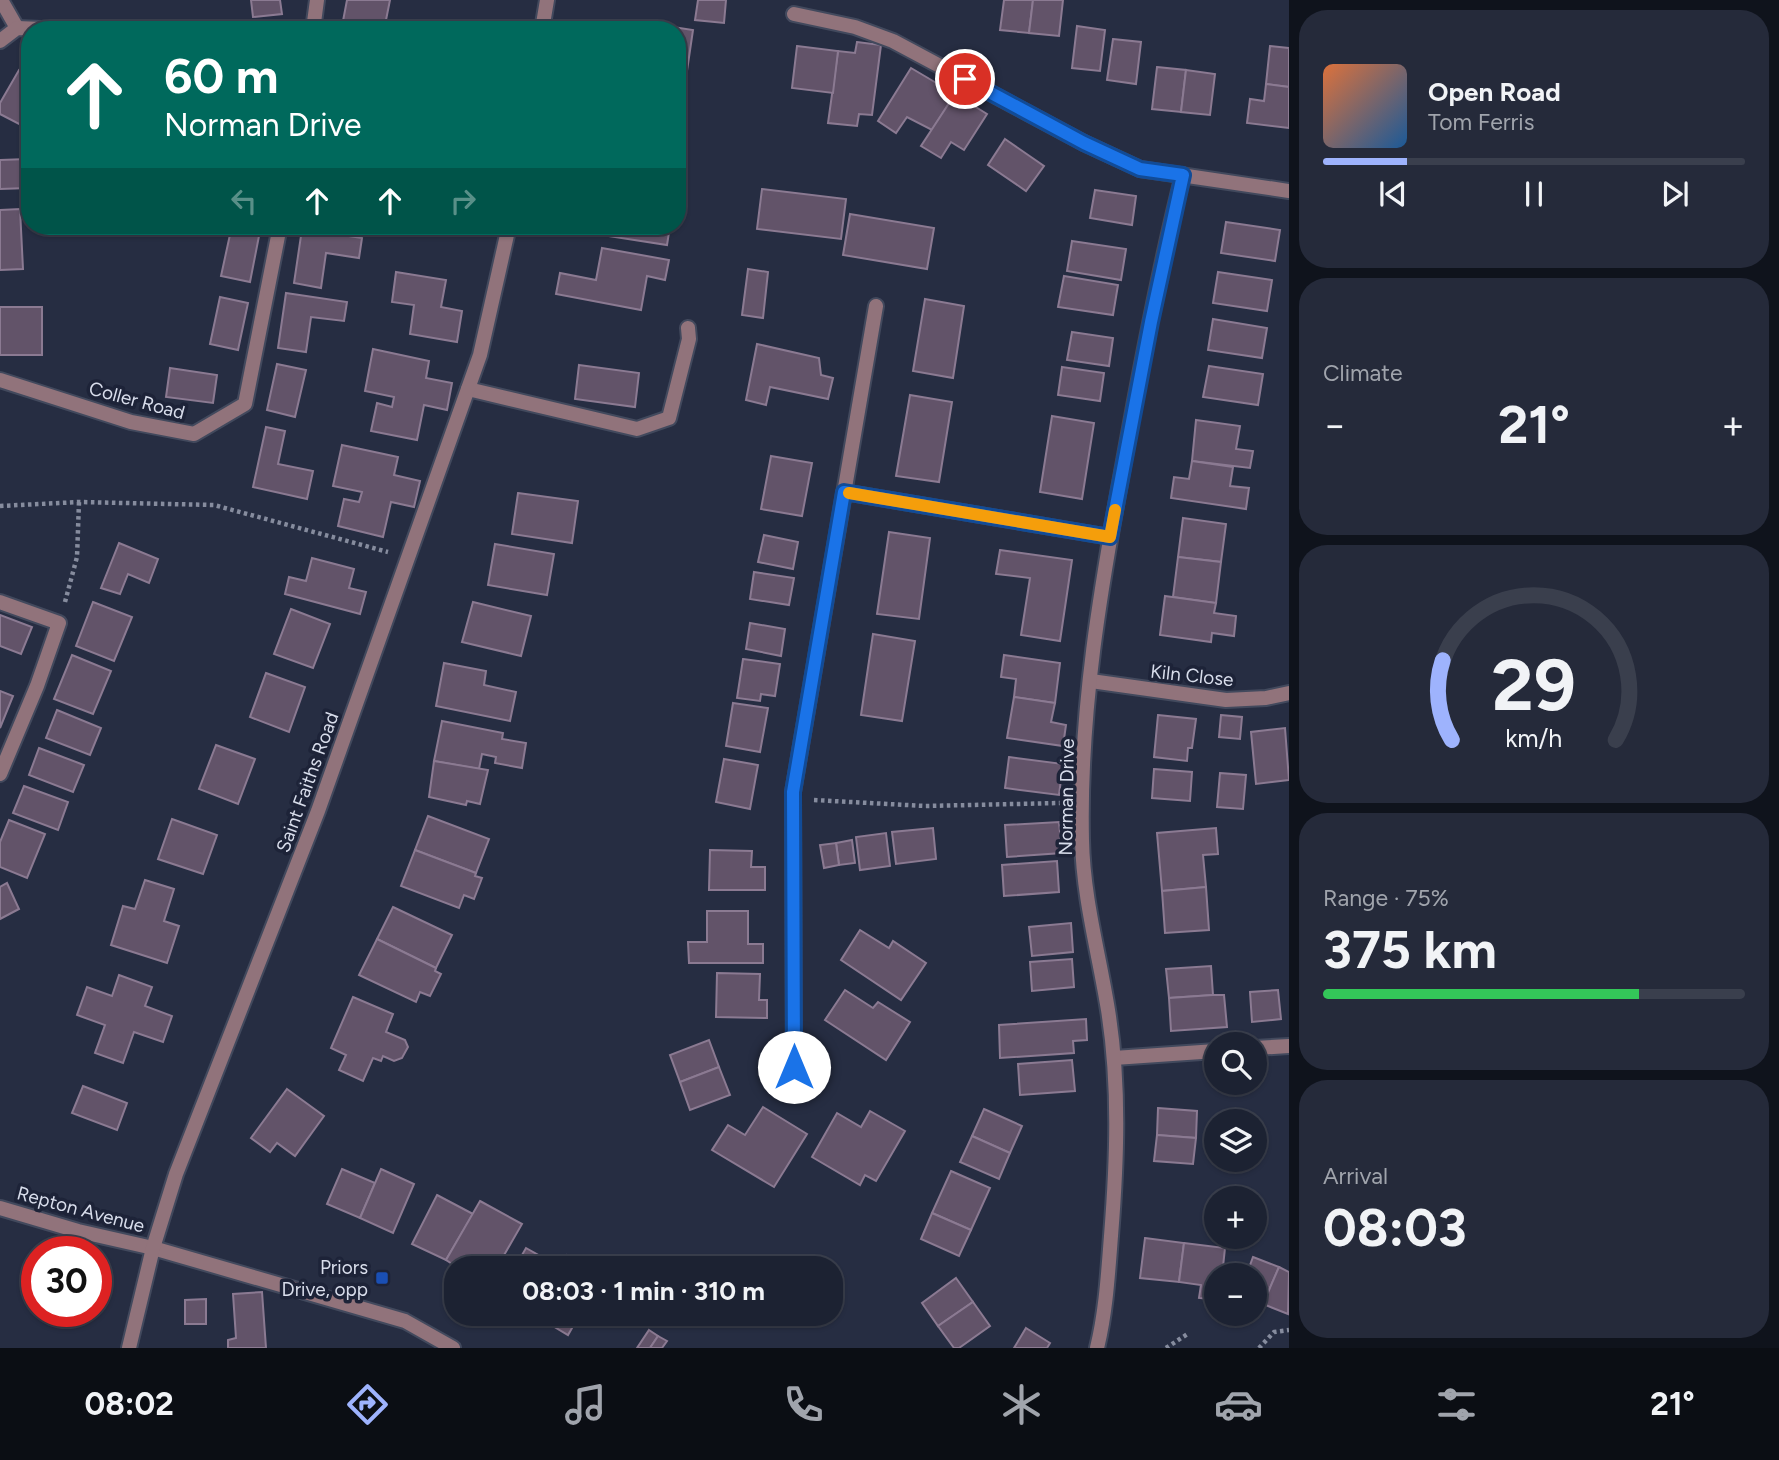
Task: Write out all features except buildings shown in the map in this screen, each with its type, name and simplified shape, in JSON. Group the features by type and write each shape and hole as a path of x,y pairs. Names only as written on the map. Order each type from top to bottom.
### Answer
{"street":[{"path":"1,0 17,28"},
{"path":"314,21 317,0"},
{"path":"544,21 547,0"},
{"path":"794,14 855,27 893,41 1084,143 1140,169 1289,191"},
{"path":"0,41 17,28 21,28"},
{"name":"Norman Drive","path":"1097,1348 1105,1318 1115,1195 1116,1079 1083,855 1082,802 1097,612 1151,322 1183,175"},
{"name":"Coller Road","path":"0,380 131,422 194,435 245,404 278,235"},
{"name":"Saint Faiths Road","path":"129,1348 153,1248 176,1174 318,811 480,355 507,235"},
{"path":"794,1067 793,792 876,306"},
{"path":"468,389 637,429 669,418 689,339 688,328"},
{"path":"844,492 1110,537"},
{"path":"0,602 59,624 37,686 0,774"},
{"name":"Kiln Close","path":"1091,681 1226,700 1266,698 1289,693"},
{"path":"1267,1047 1289,1046"},
{"path":"1114,1058 1204,1052"},
{"name":"Repton Avenue","path":"0,1208 78,1231 153,1248 405,1321 453,1348"}],"path":[{"path":"59,624 77,557 79,502"},
{"path":"0,506 79,502 214,505 409,558"},
{"path":"809,800 925,806 1082,802"},
{"path":"1259,1348 1274,1332 1289,1330"},
{"path":"1166,1348 1189,1333"}],"slow traffic":[{"path":"849,493 1110,537 1115,510"}],"place":[{"name":"Priors Drive, opp","path":"382,1278"}],"route":[{"path":"794,1067 793,792 844,492 1110,537 1151,322 1183,175 1140,169 1084,143 965,79"}]}
